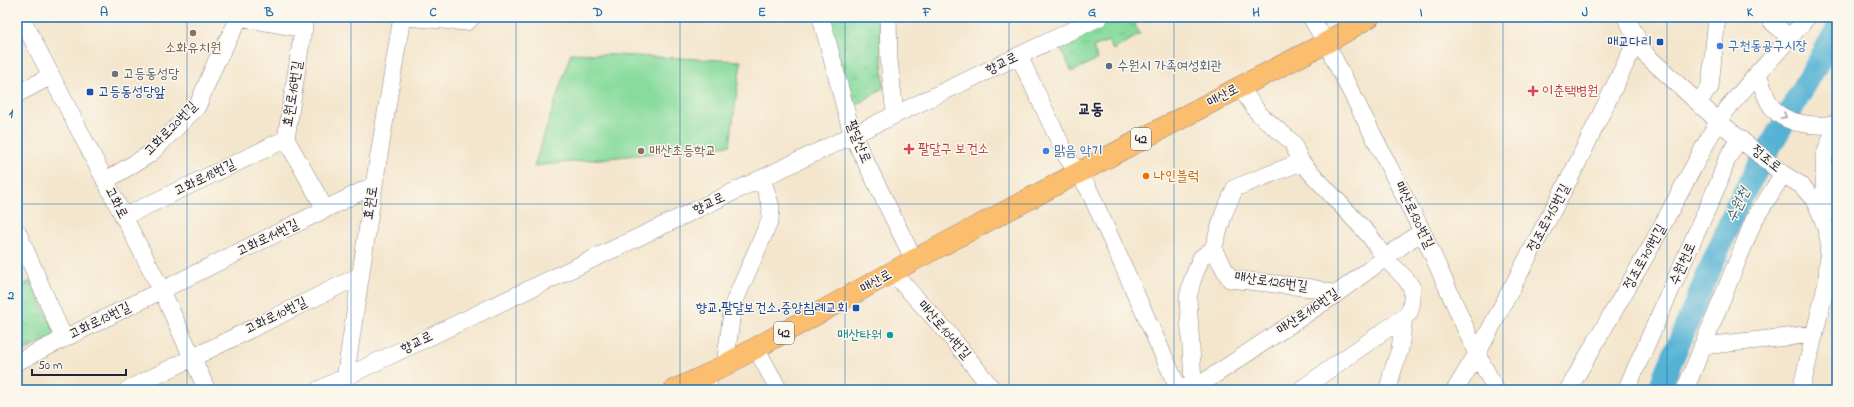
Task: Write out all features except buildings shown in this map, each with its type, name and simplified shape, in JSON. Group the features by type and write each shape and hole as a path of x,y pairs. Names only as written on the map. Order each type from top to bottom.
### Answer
{"main road":[{"name":"매산로","path":"674,390 714,376 756,348 914,260 1326,43 1369,17"}],"street":[{"name":"고화로","path":"21,17 162,291 207,390"},
{"path":"239,17 305,23"},
{"name":"고화로20번길","path":"105,182 150,154 197,107 216,62 239,17"},
{"path":"404,17 467,22 472,17"},
{"name":"효원로","path":"344,384 374,185 404,17"},
{"name":"팔달산로","path":"821,17 852,134 914,260"},
{"path":"888,17 889,60 895,115"},
{"name":"향교로","path":"318,390 344,384 852,134 1100,17"},
{"name":"매산로130번길","path":"1311,17 1326,43 1422,230 1477,354 1496,390"},
{"name":"정조로","path":"1626,17 1644,54 1718,121 1780,171 1801,185 1816,202 1831,226 1830,241 1832,283 1815,334 1801,390"},
{"path":"1698,102 1710,87 1718,17"},
{"path":"1772,17 1772,22 1790,38"},
{"path":"1718,121 1732,102 1790,38 1806,17"},
{"name":"효원로16번길","path":"305,23 286,139 325,209"},
{"name":"정조로715번길","path":"1455,390 1477,354 1576,166 1631,52 1639,45"},
{"path":"1019,56 1067,157 1088,188 1179,390"},
{"path":"1758,72 1772,108 1784,116 1797,122 1812,125 1822,126 1837,123"},
{"path":"17,94 51,76"},
{"path":"1240,87 1259,114 1292,142 1301,162 1369,235 1385,258 1406,279 1412,288 1412,302 1409,313 1300,390"},
{"name":"정조로709번길","path":"1568,390 1649,250 1718,121"},
{"path":"1831,226 1825,188 1824,157 1837,123"},
{"name":"고화로18번길","path":"123,217 286,139"},
{"name":"수원천로","path":"1626,390 1719,182 1727,159 1742,140"},
{"path":"1187,390 1193,381 1188,298 1192,281 1201,258 1213,249 1224,213 1235,188 1301,162"},
{"path":"1685,390 1754,220 1780,171"},
{"path":"714,376 732,306 770,220 771,207 762,178"},
{"name":"고화로14번길","path":"162,291 374,185"},
{"name":"매산로116번길","path":"1192,390 1336,294 1422,230"},
{"path":"17,231 64,339"},
{"name":"매산로126번길","path":"1213,249 1230,278 1312,288 1336,294"},
{"name":"매산로104번길","path":"893,273 947,332 993,390"},
{"name":"고화로10번길","path":"127,390 361,275"},
{"name":"고화로13번길","path":"17,362 162,291"},
{"path":"1388,390 1400,349 1404,317"},
{"path":"1702,346 1815,334"},
{"path":"756,348 779,390"}],"green space":[{"path":"825,17 879,17 884,87 852,108"},
{"path":"1105,17 1131,17 1140,34 1113,50 1108,41 1093,47 1097,59 1072,72 1057,41"},
{"path":"571,53 741,61 730,145 534,166"},
{"path":"31,281 57,335 17,354 17,288"}],"waterway":[{"name":"수원천","path":"1659,390 1738,203 1837,29"}],"place":[{"name":"소화유치원","path":"193,33"},
{"name":"매교다리","path":"1660,42"},
{"name":"구천동공구시장","path":"1720,46"},
{"name":"수원시 가족여성회관","path":"1109,66"},
{"name":"고등동성당","path":"115,74"},
{"name":"이춘택병원","path":"1533,91"},
{"name":"고등동성당앞","path":"90,92"},
{"name":"팔달구 보건소","path":"909,149"},
{"name":"매산초등학교","path":"641,151"},
{"name":"맑음 악기","path":"1046,151"},
{"name":"나인블럭","path":"1146,176"},
{"name":"향교.팔달보건소.중앙침례교회","path":"856,308"},
{"name":"매산타워","path":"890,335"}],"district":[{"name":"교동","path":"1091,110"}]}
